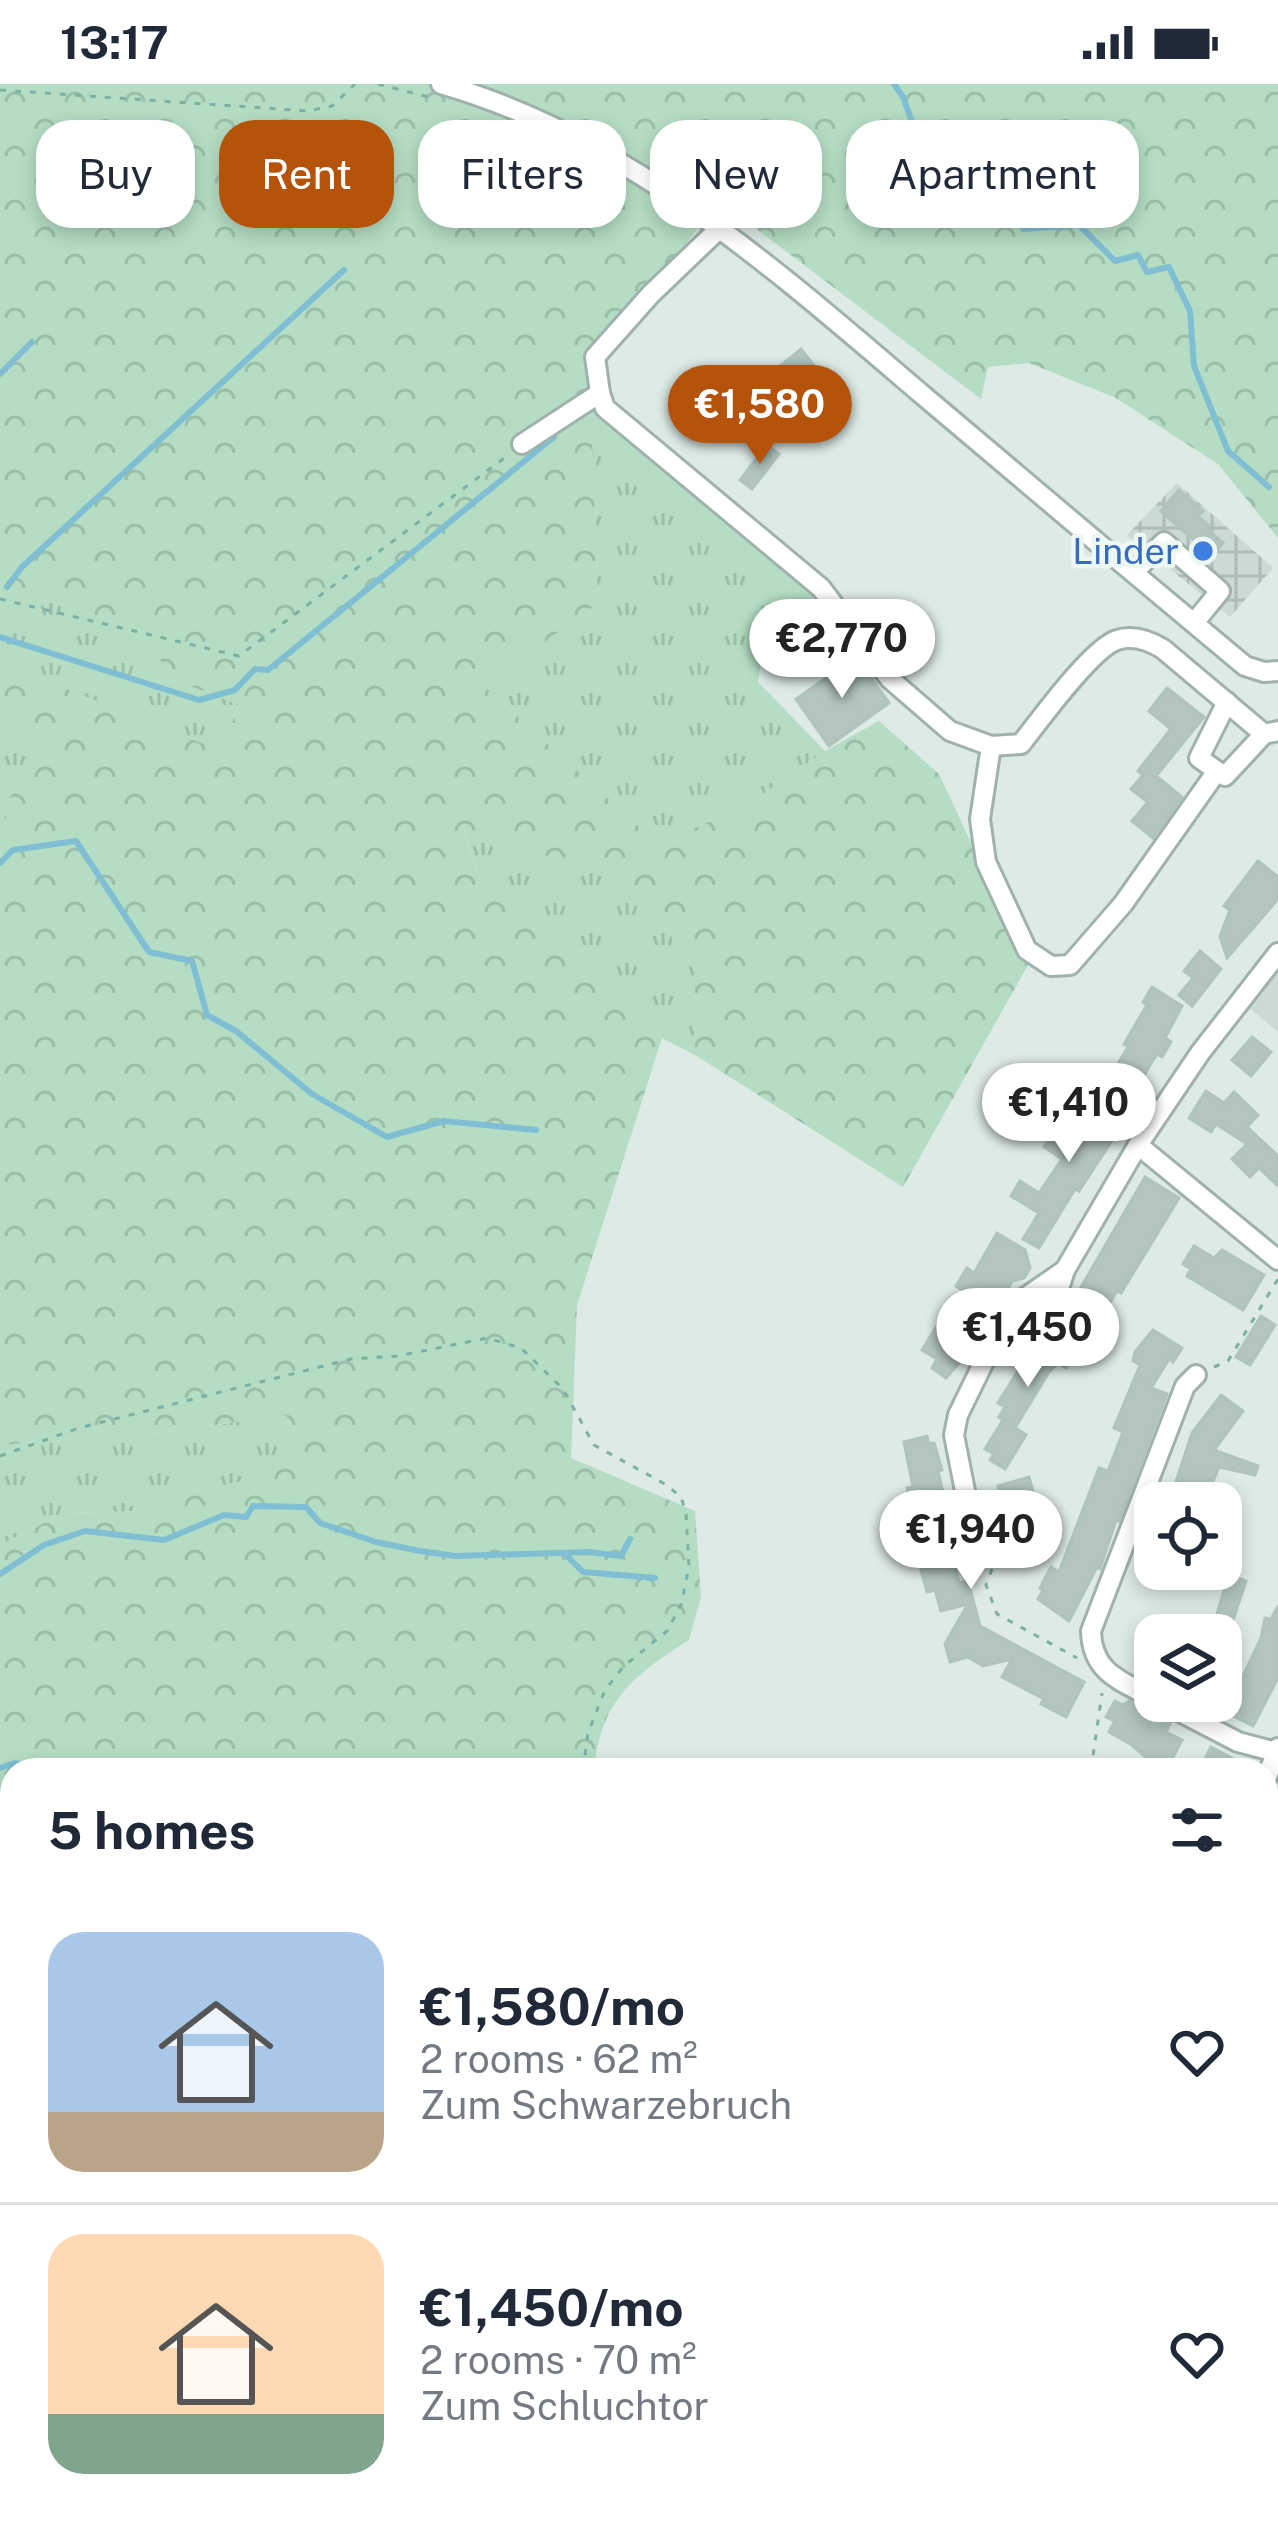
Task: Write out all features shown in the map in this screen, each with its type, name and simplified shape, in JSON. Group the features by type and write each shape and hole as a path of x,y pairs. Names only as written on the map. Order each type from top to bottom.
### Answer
{"street":[{"path":"444,94 554,127 650,181"},
{"path":"720,228 651,294 595,357 605,408 821,588 890,679 950,731 991,746 1021,744 1067,686 1114,640 1149,641 1271,732 1226,776 1199,758 1227,702"},
{"path":"722,228 1245,666 1278,671"},
{"path":"522,445 600,393"},
{"path":"1134,572 1164,542 1220,591 1194,622"},
{"path":"991,746 980,819 986,862 1027,950 1051,966 1070,964 1123,904 1217,772"},
{"path":"999,1550 975,1524 955,1435 958,1415 989,1352 1028,1326 1056,1298 1065,1270 1138,1145 1200,1053 1278,953"},
{"path":"1138,1145 1278,1260"},
{"path":"1134,1688 1105,1673 1092,1648 1091,1631 1185,1386 1196,1375"},
{"path":"1199,1722 1238,1742 1277,1750"}],"path":[{"path":"0,90 308,111 332,106 355,84"},
{"path":"378,84 444,94"},
{"path":"0,599 239,656 522,445"},
{"path":"1196,1375 1228,1361 1278,1279"},
{"path":"0,1456 198,1395 351,1359 398,1356 487,1338 521,1348 563,1388 594,1445 665,1484 681,1497 686,1513 689,1568 681,1605 667,1631 623,1666 605,1690 588,1733 585,1758"},
{"path":"999,1550 986,1585 997,1614 1105,1673 1093,1758"}],"shaded area":[{"path":"1177,483 1273,568 1230,617 1127,535"},
{"path":"1278,969 1278,1032 1248,1007"}],"green space":[{"path":"0,84 1278,84 1278,538 1218,464 1114,397 1029,363 988,367 981,399 755,228 822,228 822,120 650,120 650,228 698,228 589,357 598,603 484,686 659,845 753,801 825,751 879,721 939,774 1028,965 903,1187 695,1055 695,970 635,886 463,827 480,879 593,958 662,1038 577,1305 571,1458 695,1511 701,1597 689,1640 636,1678 612,1708 596,1758 0,1758 0,1545 64,1513 148,1511 191,1492 272,1475 299,1442 286,1415 174,1431 0,1445 0,856 9,800 35,748 0,720 0,662 221,751 239,705 173,679 140,630 0,586"},
{"path":"590,404 837,615 763,649 758,682 825,751 753,801 659,846 483,686 598,602"},
{"path":"0,586 140,630 173,679 239,704 222,752 0,662"},
{"path":"0,720 35,748 9,800 0,856"},
{"path":"463,826 635,886 695,970 695,1055 662,1038 593,958 480,879"},
{"path":"286,1415 299,1442 273,1475 191,1492 148,1511 64,1513 0,1545 0,1445 174,1431"}],"building":[{"path":"801,349 824,378 786,408 764,379"},
{"path":"767,445 779,454 752,489 740,480"},
{"path":"1179,490 1203,511 1198,516 1208,525 1205,528 1223,543 1212,556 1161,511"},
{"path":"856,657 889,703 829,746 796,699"},
{"path":"1167,688 1204,717 1156,776 1182,797 1153,838 1132,821 1148,802 1131,789 1143,775 1138,771 1171,729 1149,711"},
{"path":"1258,861 1278,877 1278,899 1227,958 1220,936 1230,910 1224,906"},
{"path":"1200,951 1221,969 1192,1006 1179,995 1193,978 1184,971"},
{"path":"1152,987 1182,1006 1165,1038 1171,1042 1162,1057 1157,1054 1138,1085 1114,1070"},
{"path":"1252,1037 1271,1052 1251,1076 1232,1060"},
{"path":"1206,1091 1224,1103 1234,1092 1258,1115 1247,1127 1278,1156 1278,1186 1259,1168 1250,1177 1232,1159 1247,1144 1216,1124 1211,1132 1189,1118"},
{"path":"1087,1094 1120,1114 1106,1136 1113,1139 1039,1248 1023,1239 1039,1213 1011,1196 1020,1181 1039,1193 1062,1159 1044,1147 1054,1131 1062,1136"},
{"path":"1145,1177 1179,1198 1096,1325 1069,1308"},
{"path":"997,1233 1025,1250 1030,1268 1024,1278 1012,1281 978,1342 946,1378 932,1368 937,1359 922,1350 940,1321 949,1326 969,1294 956,1286 967,1268 974,1273"},
{"path":"1194,1246 1214,1258 1222,1250 1264,1275 1243,1310 1187,1276 1191,1269 1183,1264"},
{"path":"1059,1314 1069,1320 1057,1339 1076,1351 1066,1368 1058,1363 1049,1372 1015,1428 1026,1435 1005,1469 990,1460 994,1454 985,1449 1003,1420 999,1417 1005,1407 998,1403"},
{"path":"1261,1316 1275,1325 1250,1365 1236,1357"},
{"path":"1153,1330 1182,1348 1151,1388 1167,1394 1100,1569 1097,1567 1069,1621 1038,1599 1040,1588 1051,1567 1059,1572 1099,1468 1108,1471 1123,1432 1114,1428 1140,1365 1133,1361 1135,1352"},
{"path":"1221,1395 1243,1411 1214,1450 1258,1466 1255,1475 1219,1467 1213,1482 1176,1482 1192,1433"},
{"path":"927,1436 942,1470 938,1471 946,1517 942,1518 959,1583 968,1581 980,1626 1084,1682 1066,1717 1041,1704 1044,1699 1002,1677 1012,1659 983,1666 968,1657 950,1662 945,1644 968,1604 941,1611 935,1590 927,1592 912,1536 919,1534 907,1488 913,1487 904,1442"},
{"path":"1029,1477 1034,1495 1027,1506 1020,1502 1016,1510 1004,1508 998,1486"},
{"path":"1242,1579 1246,1581 1235,1614 1217,1614 1224,1590 1242,1590"},
{"path":"1278,1606 1278,1678 1253,1726 1242,1720 1242,1678 1265,1618 1271,1619"},
{"path":"1115,1701 1123,1705 1129,1701 1134,1704 1134,1722 1171,1722 1166,1732 1182,1740 1173,1758 1147,1758 1109,1732 1115,1721 1106,1717"},
{"path":"1211,1747 1232,1758 1205,1758"}],"waterway":[{"path":"894,84 917,135 979,172 1023,229 1079,225 1115,261 1138,255 1147,272 1169,267 1190,311 1194,366 1228,451 1269,487"},
{"path":"7,587 22,567 344,270"},
{"path":"0,374 32,342"},
{"path":"0,637 199,700 235,690 255,669 268,670 554,437"},
{"path":"0,863 13,850 76,841 149,952 192,961 207,1015 236,1031 312,1094 387,1137 444,1121 536,1130"},
{"path":"0,1574 44,1545 85,1531 164,1540 224,1515 246,1517 253,1506 306,1507 320,1523 376,1542 455,1556 589,1552 621,1556 630,1539"},
{"path":"565,1554 583,1572 655,1578"}],"place":[{"name":"Linder","path":"1203,551"}]}
